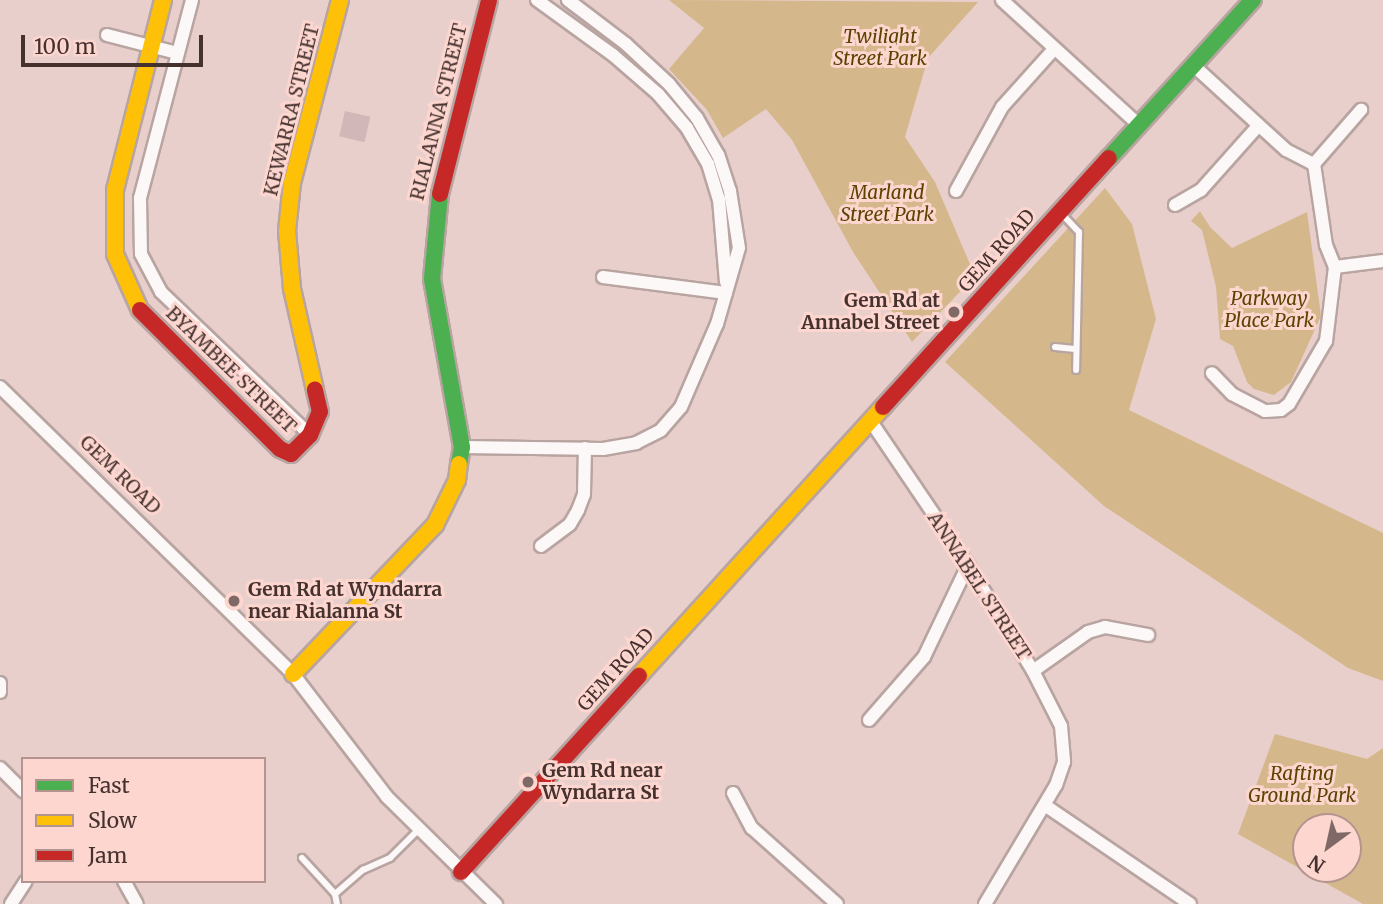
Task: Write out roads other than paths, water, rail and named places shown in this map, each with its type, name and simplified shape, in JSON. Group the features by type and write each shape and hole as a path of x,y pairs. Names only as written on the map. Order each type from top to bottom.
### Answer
{"street":[{"name":"BYAMBEE STREET","path":"163,0 115,190 112,224 125,285 136,306 280,449 291,454 310,435 161,292 141,254 140,198 192,0"},
{"name":"KEWARRA STREET","path":"310,435 320,412 292,289 287,231 292,183 340,0"},
{"name":"RIALANNA STREET","path":"293,674 435,525 457,480 462,447 432,279 436,208 489,0"},
{"path":"537,0 613,55 658,94 687,128 708,164 719,199 726,293"},
{"path":"462,447 585,449 636,443 661,430 681,407 726,293 739,248 730,191 718,155 697,118 669,84 568,0"},
{"path":"1002,0 1139,125"},
{"name":"GEM ROAD","path":"0,387 293,674 387,797 461,872 1253,0"},
{"path":"107,34 177,53"},
{"path":"956,191 1002,107 1054,49"},
{"path":"1193,65 1286,150 1314,164"},
{"path":"1212,373 1232,394 1265,411 1281,410 1289,404 1326,341 1335,267 1326,245 1314,164 1361,110"},
{"path":"1175,205 1201,190 1258,126"},
{"path":"1335,267 1383,261"},
{"path":"603,277 726,293"},
{"name":"ANNABEL STREET","path":"870,420 968,565 1033,671 1061,726 1063,762 1046,806"},
{"path":"541,546 570,524 578,510 584,494 585,449"},
{"path":"869,720 924,657 968,565"},
{"path":"1033,671 1088,632 1105,627 1149,635"},
{"path":"0,683 0,692"},
{"path":"0,768 21,789"},
{"path":"733,793 752,828 837,904"},
{"path":"985,904 1046,806 1190,904"},
{"path":"461,872 496,904"},
{"path":"11,904 25,883"},
{"path":"125,883 137,904"}],"lane":[{"path":"1060,213 1079,232 1076,370"},
{"path":"1055,347 1075,349"},
{"path":"335,894 363,870 390,858 419,829"},
{"path":"302,858 335,894 337,904"}],"place":[{"name":"Gem Rd at Annabel Street","path":"954,312"},
{"name":"Gem Rd at Wyndarra near Rialanna St","path":"234,601"},
{"name":"Gem Rd near Wyndarra St","path":"528,782"}],"park label":[{"name":"Twilight Street Park","path":"880,48"},
{"name":"Marland Street Park","path":"887,204"},
{"name":"Parkway Place Park","path":"1269,310"},
{"name":"Rafting Ground Park","path":"1302,785"}]}
